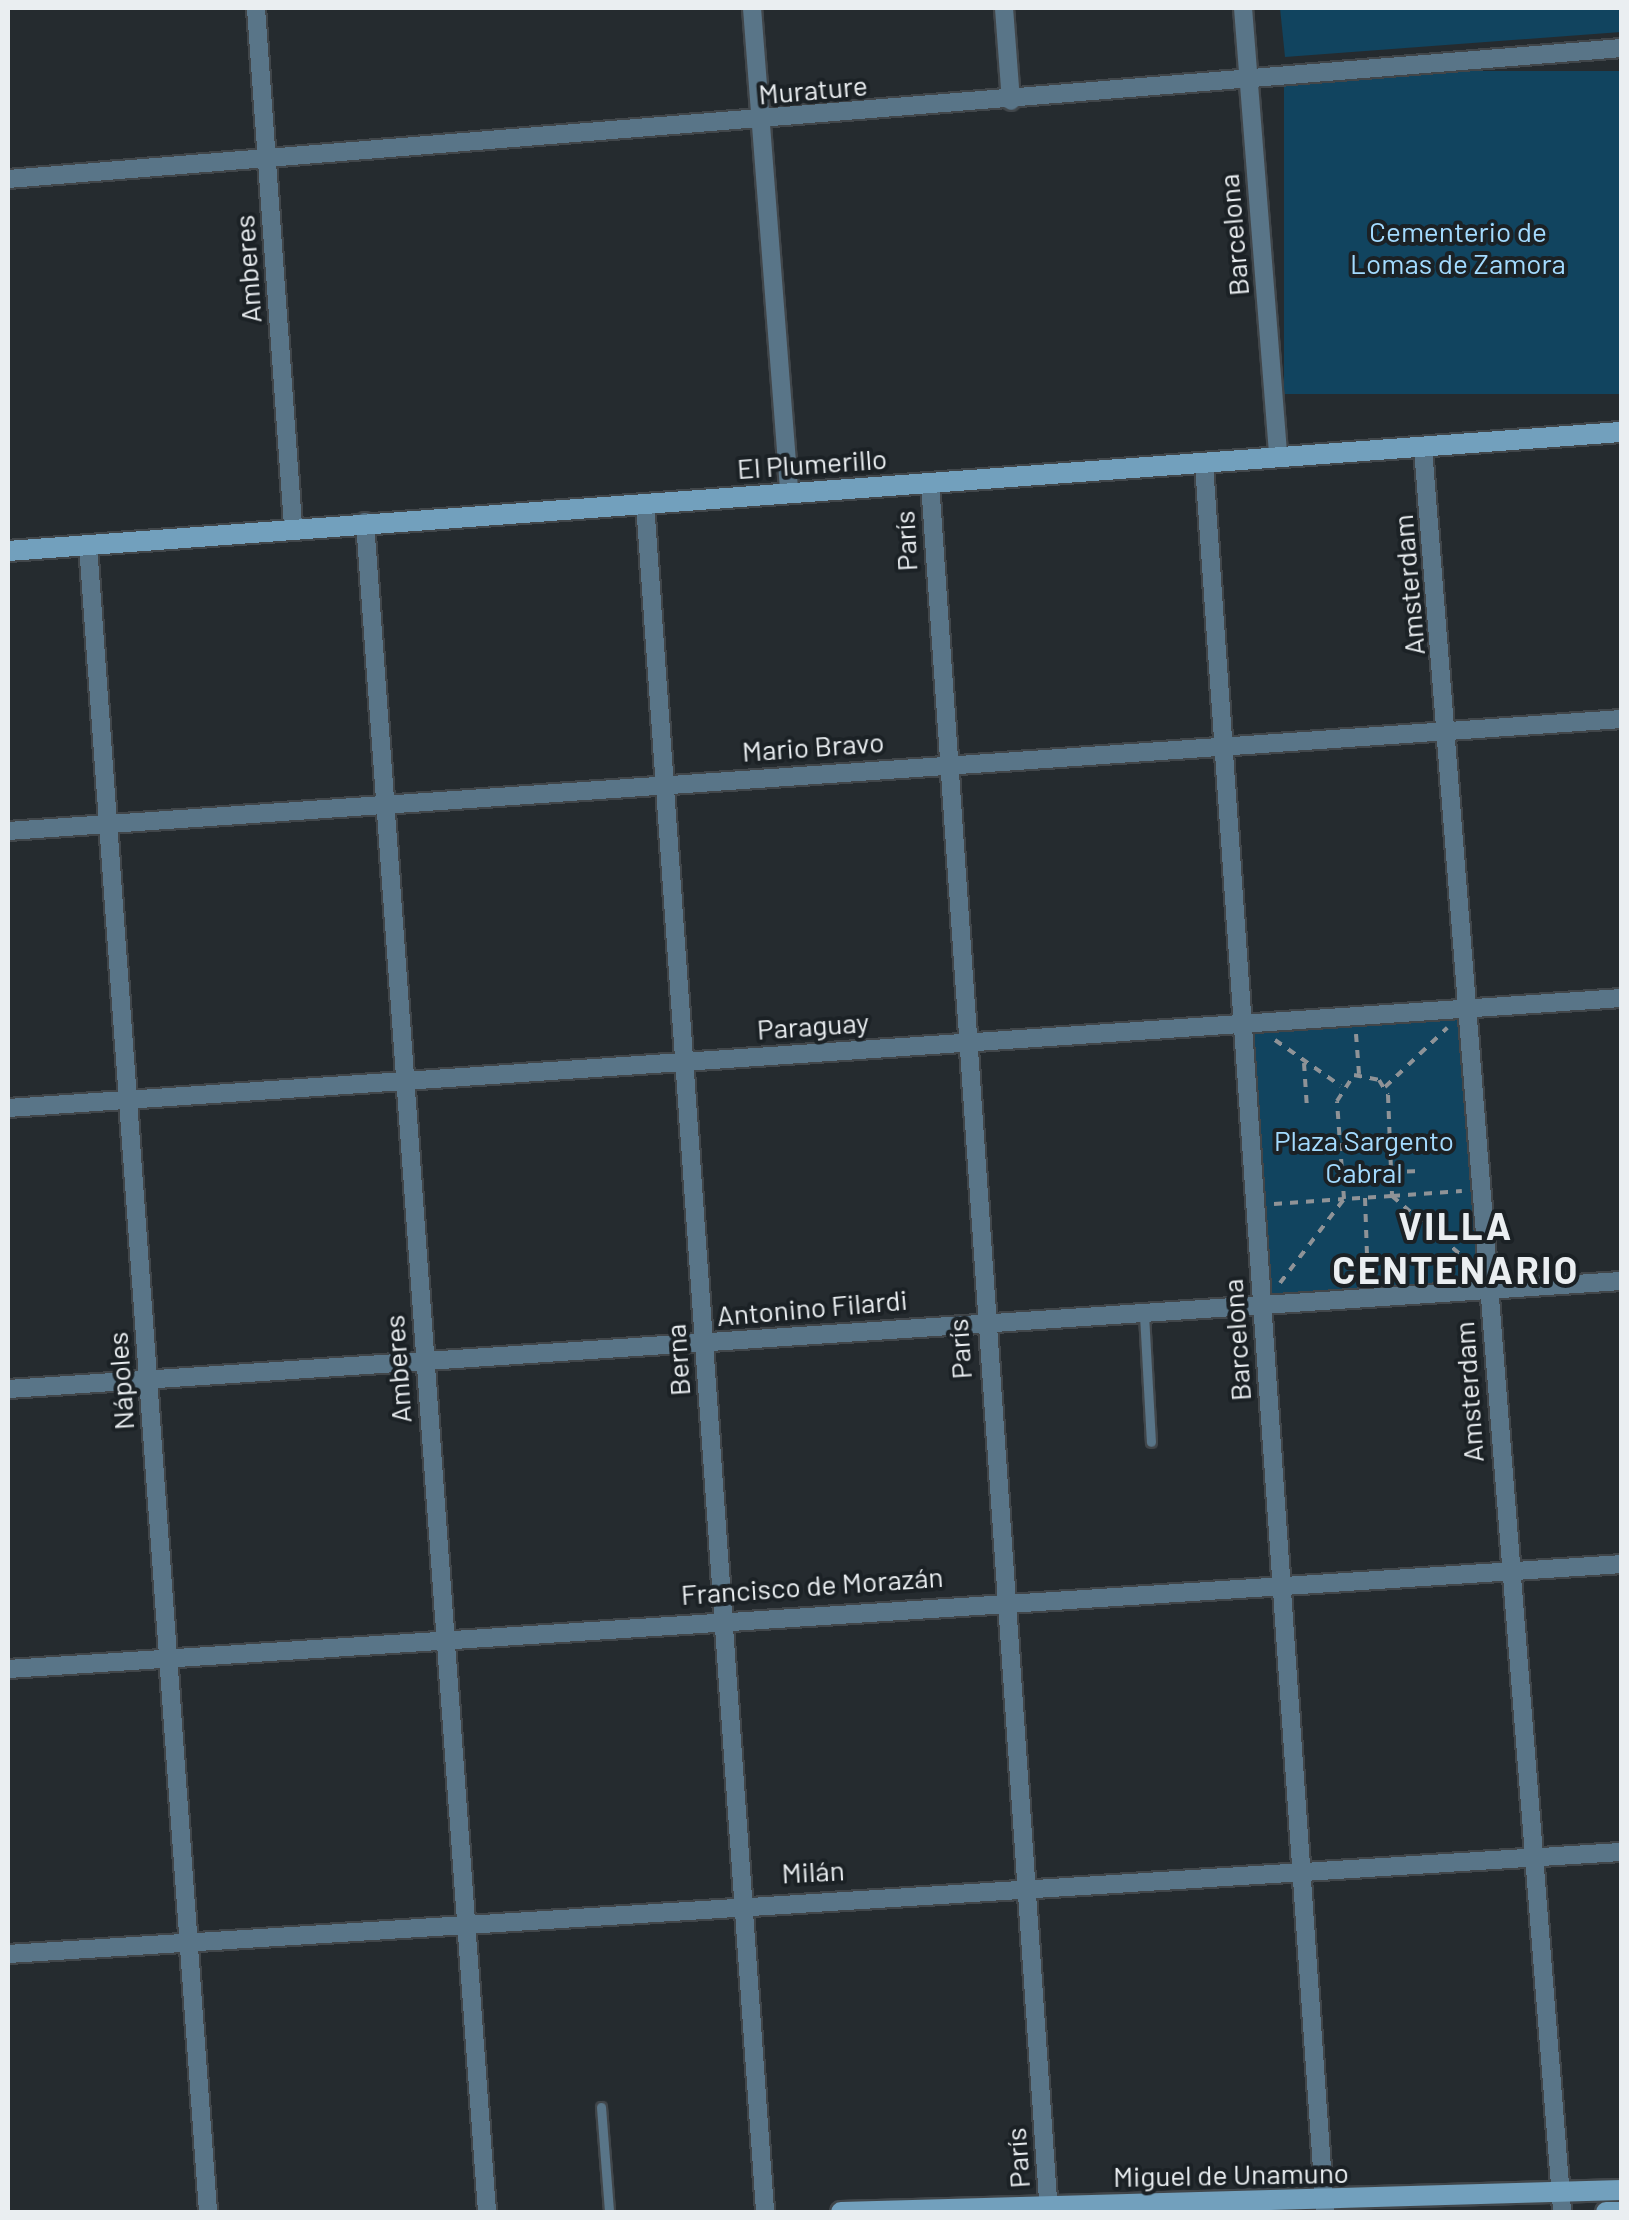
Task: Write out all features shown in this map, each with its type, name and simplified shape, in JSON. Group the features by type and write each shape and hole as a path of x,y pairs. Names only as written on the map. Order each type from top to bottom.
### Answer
{"street":[{"name":"Amberes","path":"256,8 293,526"},
{"path":"752,8 789,492"},
{"path":"1004,8 1010,101"},
{"name":"Barcelona","path":"1242,8 1278,457"},
{"name":"Murature","path":"8,179 1248,82 1622,48"},
{"name":"El Plumerillo","path":"8,551 293,526 1622,432"},
{"name":"Amsterdam","path":"1423,448 1449,731 1510,1570 1538,1857 1561,2202"},
{"name":"Barcelona","path":"1204,464 1247,1022 1261,1307 1306,1867 1325,2206"},
{"name":"París","path":"930,482 1003,1600 1049,2209"},
{"name":"Berna","path":"645,504 668,782 765,2212"},
{"name":"Amberes","path":"366,522 487,2212"},
{"name":"Nápoles","path":"88,544 208,2212"},
{"name":"Mario Bravo","path":"8,831 668,782 1622,719"},
{"name":"Paraguay","path":"8,1108 1622,998"},
{"name":"Antonino Filardi","path":"8,1390 704,1344 984,1318 1261,1307 1487,1284 1622,1282"},
{"name":"Francisco de Morazán","path":"8,1669 1003,1600 1622,1564"},
{"name":"Milán","path":"8,1954 743,1902 1622,1852"},
{"name":"Miguel de Unamuno","path":"842,2212 1561,2202 1622,2190"},
{"path":"1606,2212 1622,2212"}],"lane":[{"path":"1144,1312 1152,1442"},
{"path":"600,2107 609,2212"}],"path":[{"path":"1384,1087 1467,1008"},
{"path":"1354,1017 1359,1074"},
{"path":"1247,1022 1341,1086"},
{"path":"1304,1062 1307,1108"},
{"path":"1359,1074 1384,1087"},
{"path":"1341,1086 1359,1074"},
{"path":"1261,1307 1344,1199 1341,1086"},
{"path":"1384,1087 1392,1196 1487,1284"},
{"path":"1391,1172 1421,1171"},
{"path":"1254,1205 1480,1189"},
{"path":"1364,1198 1369,1299"}],"green space":[{"path":"1280,8 1621,8 1621,32 1285,57"},
{"name":"Cementerio de Lomas de Zamora","path":"1284,71 1621,71 1621,394 1284,394"},
{"name":"Plaza Sargento Cabral","path":"1467,1009 1487,1291 1262,1307 1243,1025"}],"district":[{"name":"VILLA CENTENARIO","path":"1456,1248"}]}
